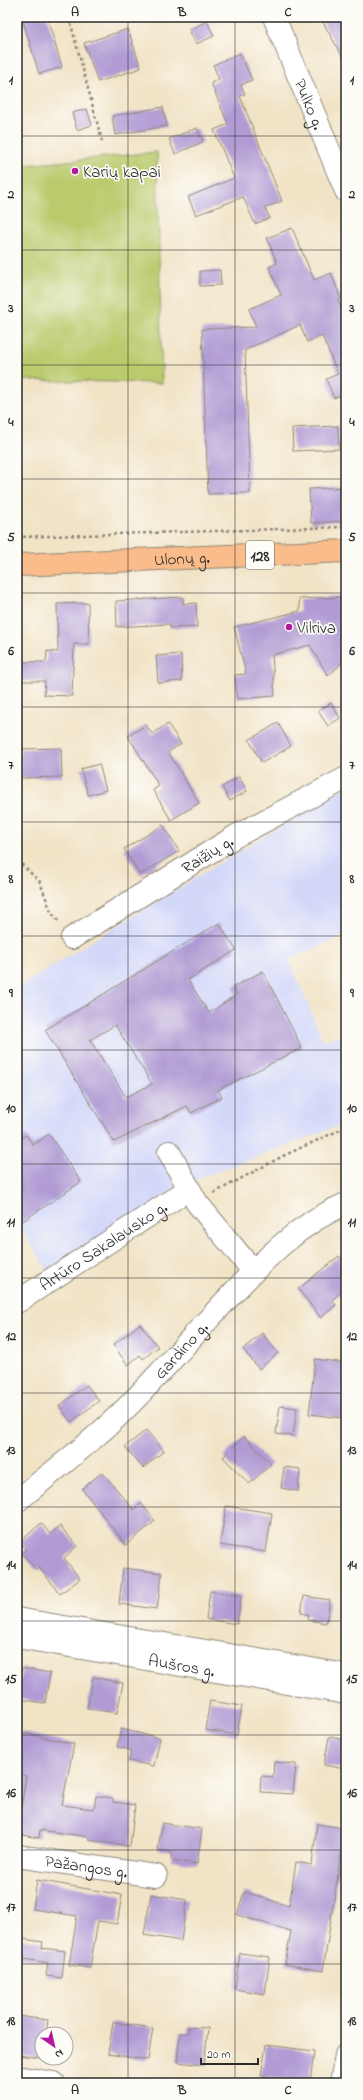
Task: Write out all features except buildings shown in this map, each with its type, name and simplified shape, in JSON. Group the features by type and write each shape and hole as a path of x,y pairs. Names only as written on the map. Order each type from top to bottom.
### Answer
{"main road":[{"name":"Ulonų g.","path":"17,565 346,552"}],"street":[{"name":"Pulko g.","path":"274,17 346,191"},
{"name":"Raižių g.","path":"72,938 236,836 346,778"},
{"path":"169,1152 197,1203 253,1271"},
{"name":"Artūro Sakalausko g.","path":"17,1302 189,1189"},
{"name":"Gardino g.","path":"17,1502 78,1452 134,1400 253,1271 289,1238 328,1212 346,1204"},
{"name":"Aušros g.","path":"17,1619 346,1675"},
{"name":"Aušros g.","path":"17,1637 346,1694"},
{"name":"Pažangos g.","path":"17,1856 156,1876"},
{"path":"341,2083 346,2055"},
{"path":"17,2077 54,2083"}],"path":[{"path":"69,17 102,140"},
{"path":"17,537 346,527"},
{"path":"17,860 40,882 51,912 72,938"}],"shaded area":[{"path":"346,786 346,935 289,959 323,1041 346,1033 346,1123 202,1177 50,1273 17,1223 17,989 97,938"}],"green space":[{"path":"157,152 162,383 17,380 17,166"}],"place":[{"name":"Karių kapai","path":"75,171"},
{"name":"Vilriva","path":"289,627"}]}
